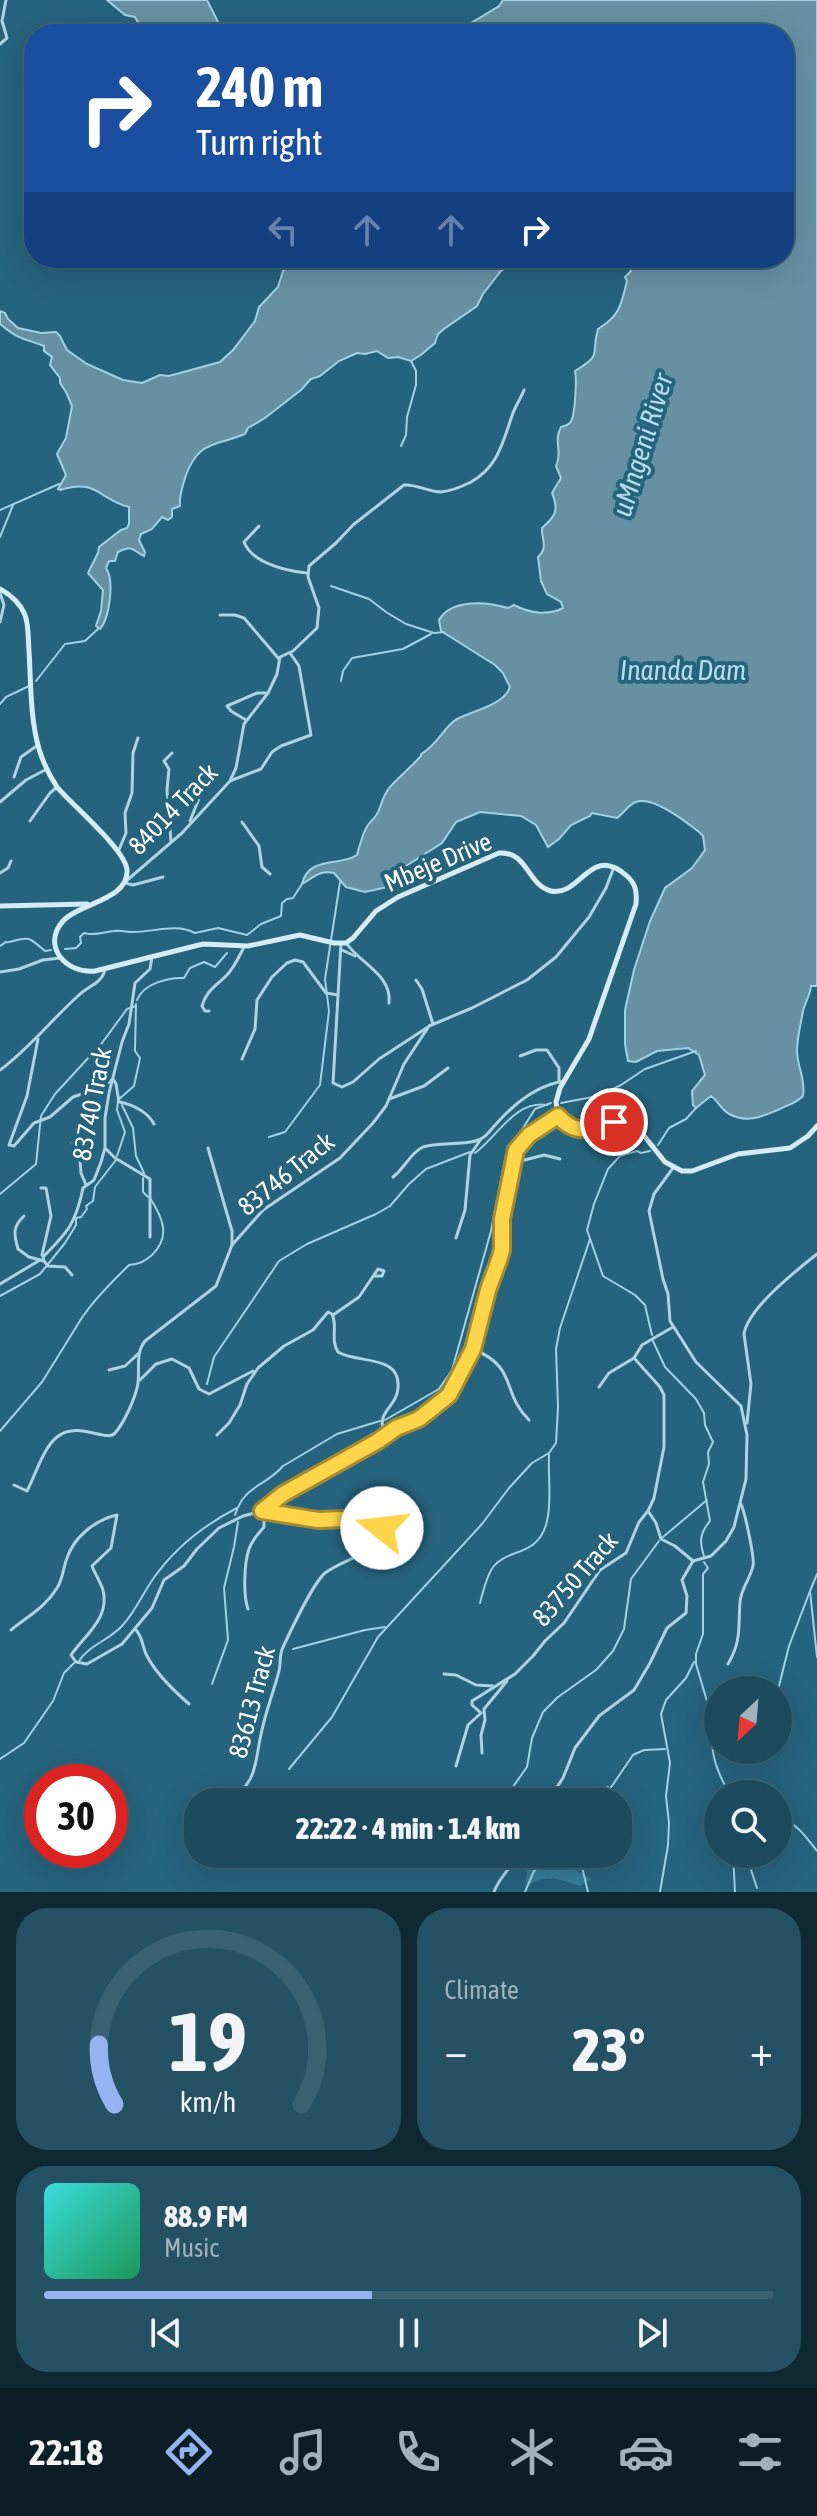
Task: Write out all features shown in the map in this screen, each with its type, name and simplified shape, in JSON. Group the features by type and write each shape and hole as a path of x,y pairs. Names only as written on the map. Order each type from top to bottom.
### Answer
{"street":[{"path":"2,43 7,37 2,21 6,0"},
{"path":"220,615 244,618 279,659 283,654 290,653 313,634 318,624 318,602 307,573 312,562 404,485 446,491 464,486 486,472 499,455 524,390"},
{"path":"259,526 244,542 250,555 259,561 307,573"},
{"path":"0,591 4,605 0,622"},
{"path":"0,591 18,603 25,615 38,745 47,769 58,787 118,852 127,867 124,882 112,894 70,915 59,926 56,939 60,958 80,972 105,969 203,944 245,946 300,935 343,945 370,965 387,989 389,1003"},
{"path":"230,781 261,769 272,752 281,746 311,735 299,666 290,653"},
{"name":"84014 Track","path":"124,882 189,825 230,781 236,768 246,720 268,693 277,674 279,659"},
{"path":"246,720 227,706 257,693 268,693"},
{"path":"118,852 126,833 125,813 132,793 133,753 138,738"},
{"path":"14,777 21,757 38,745"},
{"path":"171,842 167,790 169,769 164,761 172,753"},
{"path":"0,802 26,780 47,769"},
{"path":"30,821 53,789 58,787"},
{"path":"189,825 202,791"},
{"path":"242,822 259,846 262,867 270,874"},
{"name":"Mbeje Drive","path":"343,945 376,911 398,897 499,853 510,853 520,858 541,885 551,891 566,890 597,866 614,867"},
{"path":"0,873 8,868 11,861"},
{"path":"343,945 332,1076 333,1083 339,1087 353,1082 379,1059 431,1025 527,980 547,965 585,924 614,867 626,875 635,887 636,904 589,1039 562,1081 556,1102 558,1116 579,1130 614,1122 630,1124 665,1162 682,1171 692,1171 738,1154 782,1150 797,1144 817,1126"},
{"path":"124,882 133,885 163,877"},
{"path":"0,906 90,904"},
{"path":"343,945 355,956"},
{"path":"209,1011 203,1009 203,1001 213,986 229,973 245,946"},
{"name":"83740 Track","path":"42,1260 63,1237 78,1209 82,1191 96,1176 105,1148 105,1118 129,1024 135,983 150,969 152,957"},
{"path":"0,972 60,958"},
{"path":"242,1059 255,1029 257,1000 272,977 287,963 295,960 303,962 326,993 338,995"},
{"path":"0,1070 38,1039 78,995 103,978 105,969"},
{"path":"416,980 422,989 431,1025"},
{"name":"83746 Track","path":"109,1370 125,1366 139,1353 149,1337 216,1286 232,1245 269,1206 340,1158 379,1117 404,1064 431,1025"},
{"path":"38,1039 27,1096 9,1143 11,1146 16,1145 34,1123 50,1117 73,1097 102,1087 113,1079 119,1102 143,1112 154,1124"},
{"path":"520,1056 547,1050 558,1064 562,1081"},
{"path":"389,1099 424,1086 448,1068"},
{"path":"456,1238 464,1216 470,1155 502,1118 533,1093 547,1084 562,1081"},
{"path":"11,1630 36,1613 57,1588 77,1538 115,1514 118,1518 111,1548 92,1566 103,1590 102,1611 93,1630 72,1653 72,1658 79,1664 91,1663 122,1644 154,1605 164,1580 184,1566 214,1532 231,1521 263,1512 283,1494 378,1441 388,1432 419,1419 445,1399 473,1349 502,1250 502,1219 519,1144 558,1116"},
{"path":"393,1177 404,1169 411,1155 423,1147 481,1139"},
{"path":"72,1143 79,1149 81,1173 86,1185"},
{"path":"105,1148 115,1158 150,1179 150,1237"},
{"path":"208,1148 232,1231 232,1245"},
{"path":"513,1163 544,1155 560,1159"},
{"path":"673,1168 654,1194 649,1211 673,1327 696,1362 741,1406 746,1427"},
{"path":"41,1188 46,1188 51,1216 42,1246 42,1260"},
{"path":"24,1216 14,1229 18,1249 51,1267 65,1267 72,1275"},
{"path":"556,1788 575,1748 599,1716 634,1690 667,1628 686,1613 687,1596 682,1580 693,1561 711,1556 726,1541 734,1527 746,1479 746,1427 751,1384 744,1329 797,1269 817,1254"},
{"path":"0,1284 42,1260"},
{"path":"333,1315 359,1297 374,1276"},
{"path":"217,1435 229,1423 257,1370 284,1346 316,1328 327,1313 333,1315"},
{"path":"333,1315 334,1341 338,1352 347,1357 385,1363 395,1371 398,1383 396,1396 384,1413 381,1427 388,1432"},
{"path":"599,1387 609,1373 634,1358 642,1345 673,1327"},
{"path":"473,1349 490,1356 502,1367 518,1408 529,1420"},
{"path":"14,1485 27,1491 53,1441 63,1433 84,1430 111,1437 126,1416 138,1381 139,1353"},
{"path":"634,1358 664,1395 665,1433 660,1476 648,1511"},
{"path":"138,1381 156,1364 172,1359 189,1368 199,1389 209,1394 257,1370"},
{"path":"728,1664 740,1632 741,1595 754,1561 748,1540 747,1517 741,1504"},
{"name":"83750 Track","path":"493,1686 509,1679 525,1665 564,1623 600,1570 626,1553 639,1522 648,1511 661,1539 693,1561"},
{"path":"248,1609 244,1595 248,1551 253,1539 264,1527 263,1512"},
{"name":"83613 Track","path":"243,1788 259,1755 260,1733 280,1669 281,1652 314,1588 326,1573 369,1548 380,1537 382,1530 378,1520 371,1518 318,1520 263,1512"},
{"path":"135,1629 143,1639 146,1654 189,1704"},
{"path":"444,1674 456,1675 476,1685 493,1686"},
{"path":"456,1766 468,1725 509,1679"},
{"path":"482,1753 481,1735 485,1720 482,1711 471,1702 493,1686"},
{"path":"494,1892 509,1868"}],"shaded area":[{"path":"528,1868 572,1868 591,1879 580,1886 546,1879 525,1887"}],"water":[{"path":"107,0 207,0 220,24 139,24 135,17 125,15"},
{"name":"Inanda Dam","path":"503,0 817,0 817,986 811,986 798,1041 797,1057 803,1096 792,1104 755,1118 729,1114 711,1096 696,1108 693,1105 692,1091 705,1075 699,1055 688,1048 657,1051 636,1062 628,1061 625,1010 650,921 665,888 692,868 705,850 703,836 699,832 660,806 636,802 617,818 592,813 571,825 548,847 536,825 521,816 480,812 456,822 442,843 403,868 392,886 365,892 346,887 334,873 329,872 302,884 311,869 318,865 357,855 364,832 390,787 452,722 495,703 510,687 495,665 441,631 439,620 445,613 452,608 471,604 508,608 514,605 538,612 563,608 561,602 547,594 541,581 538,557 544,546 542,528 555,512 552,493 561,478 556,466 559,432 573,415 575,371 593,357 598,329 619,308 627,281 625,277 631,268 794,268 794,24 469,24 499,6"},
{"path":"286,268 504,268 477,306 438,334 435,343 421,355 411,361 388,358 377,351 357,353 311,379 265,418 248,428 245,434 203,450 191,464 180,506 172,509 172,517 168,520 162,517 152,529 141,534 139,540 144,556 127,548 118,552 115,561 109,561 106,568 110,600 100,629 96,626 103,590 88,573 99,547 127,528 129,507 90,488 58,489 66,475 57,454 66,438 72,406 60,378 50,365 52,357 44,351 44,346 6,329 0,324 0,311 18,328 41,333 56,332 67,350 87,364 123,380 142,383 160,375 169,376 220,362 255,321 259,307 278,287"}],"waterway":[{"path":"401,446 416,385 416,371 411,361"},
{"path":"0,510 59,484"},
{"path":"0,537 13,505"},
{"path":"331,586 369,599 406,624 434,633 444,632"},
{"path":"36,681 65,644 85,641 99,628"},
{"path":"341,681 343,671 352,658 403,649 431,634"},
{"path":"0,704 6,697 29,686"},
{"path":"269,1137 285,1132 320,1085 329,1011 325,979 340,882"},
{"path":"65,949 76,948 84,933 173,928 195,933 218,928 247,935 261,924 281,916 282,903 293,898 302,884"},
{"path":"0,946 6,942 28,939 45,951 51,950"},
{"path":"137,1000 150,986 164,980 184,978 190,968 204,962 215,967 227,953"},
{"path":"117,1156 125,1132 117,1110 118,1100 134,1086 140,1058 135,1051 136,1004"},
{"path":"0,1194 36,1164 41,1116 55,1094 102,1043 127,1009 136,1006"},
{"path":"561,1103 598,1096 645,1069 696,1051"},
{"path":"385,1420 439,1389 452,1370 491,1231 506,1155 535,1109 551,1103"},
{"path":"122,1105 133,1128 136,1156 144,1173"},
{"path":"475,1153 516,1114 525,1108 547,1105"},
{"path":"658,1145 669,1128 686,1119 696,1108"},
{"path":"650,1151 620,1156 608,1169 587,1230 603,1276 635,1295 645,1305 652,1335"},
{"path":"207,1384 214,1357 279,1261 307,1244 376,1214 390,1206 426,1169 470,1152"},
{"path":"0,1296 40,1274 65,1243 76,1225 76,1218 81,1217 86,1206 93,1201 95,1187 116,1160"},
{"path":"143,1178 143,1192 148,1197"},
{"path":"84,1315 129,1265 144,1261 162,1241 163,1227 150,1198"},
{"path":"289,1769 332,1717 378,1637 482,1524 509,1488 556,1443 556,1349 590,1239"},
{"path":"0,1431 42,1382 83,1316"},
{"path":"653,1341 665,1367 696,1399 713,1442 708,1452 709,1464 703,1482 710,1521 701,1537 704,1556"},
{"path":"235,1515 249,1492 283,1466 337,1434 380,1421"},
{"path":"480,1603 493,1567 536,1542 546,1525 549,1455"},
{"path":"663,1537 707,1500"},
{"path":"79,1661 122,1626 161,1568 180,1548 201,1530 237,1508"},
{"path":"212,1684 228,1640 224,1588 238,1522"},
{"path":"512,1788 527,1767 532,1738 543,1712 558,1697 596,1670 613,1651 624,1629 631,1579 659,1541"},
{"path":"704,1562 708,1568 703,1574 703,1634 696,1664 715,1731 713,1747 722,1780"},
{"path":"817,1574 810,1591 817,1657"},
{"path":"782,1676 789,1646 810,1591"},
{"path":"293,1649 385,1627"},
{"path":"660,1892 668,1845 666,1796 670,1763 661,1714 666,1700 686,1678 694,1662"},
{"path":"0,1759 24,1743 53,1701 64,1673 74,1663"},
{"path":"611,1788 633,1755 644,1750 665,1749"},
{"path":"792,1824 817,1851"},
{"path":"525,1892 538,1868"},
{"path":"582,1868 588,1892"},
{"path":"734,1868 735,1892"},
{"path":"752,1868 757,1888"}],"route":[{"path":"382,1528 375,1518 318,1520 262,1511 283,1494 370,1446 388,1432 419,1419 449,1395 473,1349 502,1250 502,1219 517,1146 558,1116 579,1130 614,1122"}],"water label":[{"name":"uMngeni River","path":"642,445"}]}
